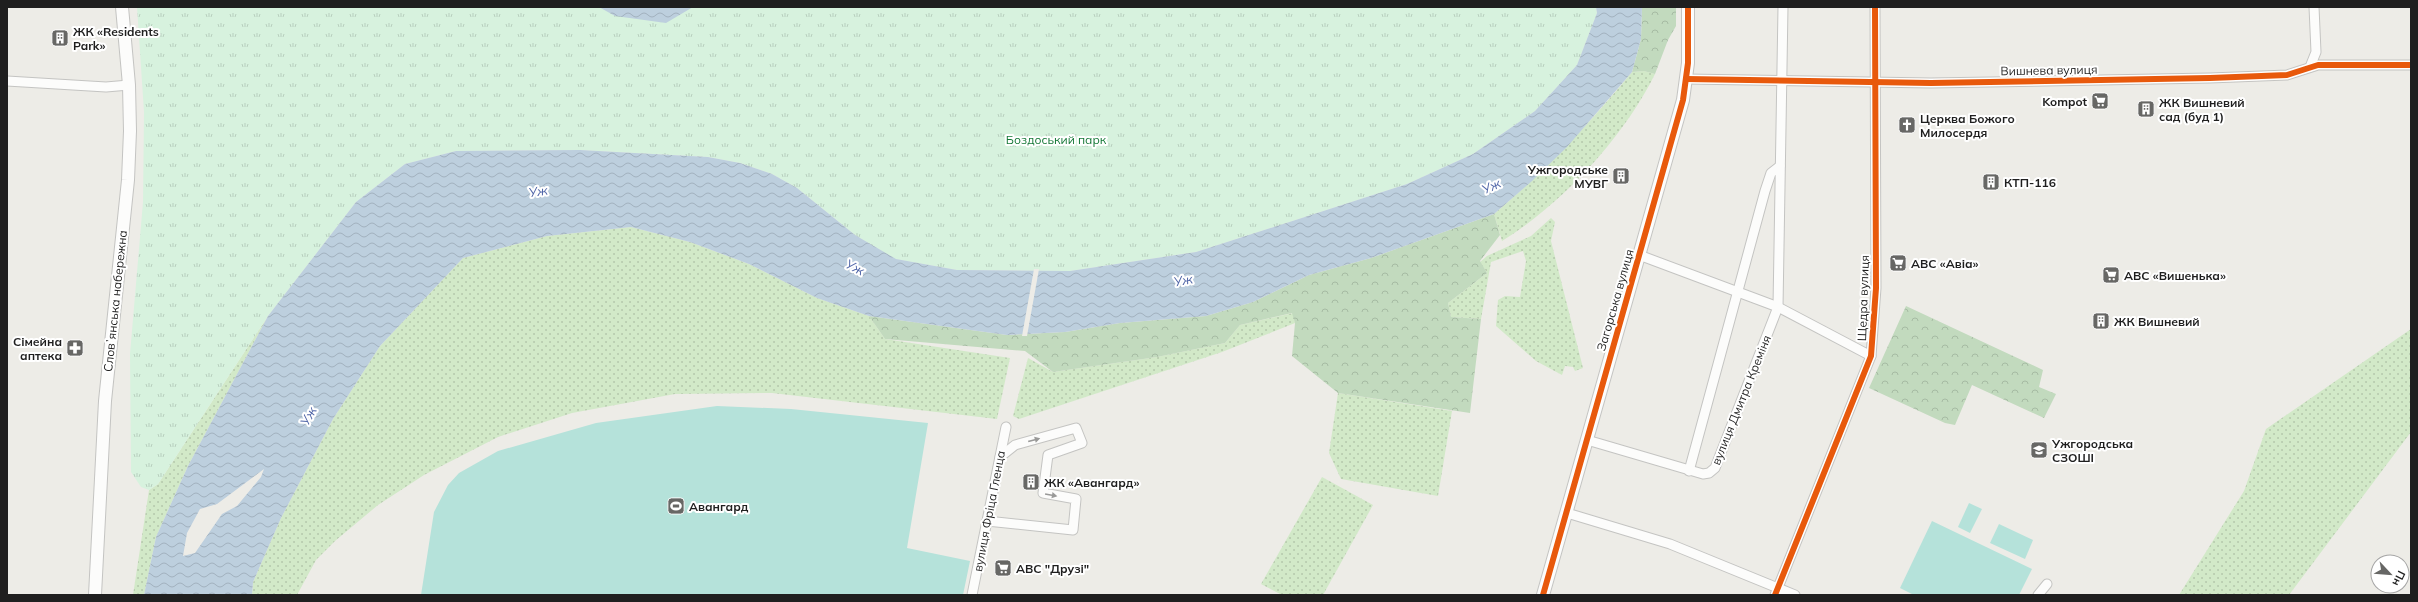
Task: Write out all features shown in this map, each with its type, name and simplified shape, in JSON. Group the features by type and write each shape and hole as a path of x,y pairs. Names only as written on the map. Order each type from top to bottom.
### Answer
{"street":[{"name":"Словʼянська набережна","path":"95,595 105,400 128,180 130,131 129,85 122,7"},
{"name":"Загорська вулиця","path":"1543,595 1683,100 1686,79 1688,7"},
{"path":"1778,307 1783,80 1783,7"},
{"name":"Щедра вулиця","path":"1776,591 1871,356 1875,323 1876,242 1874,81 1875,7"},
{"path":"2310,67 2316,52 2314,7"},
{"name":"Вишнева вулиця","path":"1686,79 1874,81 1931,84 2287,75 2318,65 2411,65"},
{"path":"7,81 106,87 129,85"},
{"name":"вулиця Дмитра Креміня","path":"1689,471 1736,292 1750,251 1765,190 1772,173 1780,166"},
{"path":"1640,255 1778,307 1871,356"},
{"name":"вулиця Дмитра Креміня","path":"1587,440 1689,471 1703,474 1709,473 1715,468 1778,307"},
{"name":"вулиця Фріца Гленца","path":"972,595 1006,427"},
{"path":"987,521 1073,530 1076,499 1043,494 1048,455 1082,443 1076,428 1015,445 1000,457"},
{"path":"1567,513 1670,544 1776,591 1795,595"},
{"path":"2038,595 2047,584"}],"green space":[{"name":"Боздоський парк","path":"137,7 1596,7 1597,13 1577,65 1535,111 1473,154 1407,184 1196,252 1070,271 957,270 895,259 855,235 797,188 772,174 740,163 708,157 580,150 456,151 405,164 356,202 268,316 158,484 149,490 141,487 131,472 130,354 143,202 144,112"},
{"path":"1642,7 1676,7 1676,26 1668,40 1655,74 1644,71 1632,72 1641,39"},
{"path":"1644,71 1655,74 1642,98 1609,145 1569,189 1525,226 1502,241 1494,214 1549,164 1632,72"},
{"path":"1494,214 1500,235 1480,261 1487,273 1448,303 1451,317 1481,319 1470,413 1338,393 1292,356 1295,323 1292,313 1240,325 1225,343 1157,357 1053,372 1025,351 885,339 869,316 1007,335 1065,332 1120,323 1206,316 1253,302 1309,275 1371,258"},
{"path":"1551,218 1555,222 1551,241 1583,368 1575,371 1573,367 1565,366 1562,375 1536,361 1496,326 1498,300 1505,296 1520,297 1526,261 1523,251 1491,262 1481,319 1451,317 1448,303 1487,273 1480,262 1487,256 1531,236"},
{"path":"631,227 690,242 749,264 817,298 869,316 885,339 1010,358 997,419 772,393 675,394 572,413 498,437 424,475 378,505 335,541 316,560 297,595 252,595 253,582 281,518 333,419 380,346 463,258 547,236"},
{"path":"1906,306 2043,370 2039,387 2056,394 2044,418 1972,385 1955,425 1945,423 1869,388"},
{"path":"1293,313 1295,323 1222,352 1019,419 1013,416 1028,358 1053,372 1157,357 1225,343 1240,325"},
{"path":"268,316 188,466 156,537 144,595 133,595 149,490 158,484"},
{"path":"2411,329 2411,432 2289,595 2179,595 2244,491 2266,429"},
{"path":"1338,393 1452,411 1438,496 1341,479 1329,453"},
{"path":"1322,477 1373,505 1323,595 1282,595 1261,584"}],"shaded area":[{"name":"Авангард","path":"717,406 791,409 928,423 907,548 970,561 963,595 421,595 434,512 448,485 459,473 498,451 596,423"},
{"path":"1969,503 1982,509 1970,533 1958,527"},
{"path":"1932,521 2032,569 2019,595 1914,595 1900,588"},
{"path":"1999,524 2033,540 2025,559 1990,543"}],"water":[{"path":"599,7 693,7 666,23 615,16"},
{"name":"Уж","path":"1596,7 1642,7 1641,39 1632,72 1567,147 1532,181 1494,214 1371,258 1309,275 1253,302 1206,316 1120,323 1065,332 1007,335 869,316 817,298 749,264 690,242 631,227 547,236 463,258 380,346 333,419 281,518 253,582 252,595 144,595 156,537 188,466 268,316 356,202 405,164 456,151 580,150 708,157 740,163 772,174 797,188 855,235 896,259 957,270 1070,271 1196,252 1407,184 1473,154 1535,111 1577,65 1597,13","holes":["264,469 261,477 237,506 222,514 195,553 183,556 187,533 200,509 217,504"]}],"pier":[{"path":"1034,269 1039,269 1027,336 1022,336"}],"cycle path":[{"path":"1543,595 1683,100 1688,63 1688,7"},
{"path":"1775,595 1871,356 1876,288 1875,7"},
{"path":"1686,79 1931,83 2210,78 2287,75 2318,65 2411,65"}],"place":[{"name":"ЖК «Residents Park»","path":"60,38"},
{"name":"Kompot","path":"2100,101"},
{"name":"ЖК Вишневий сад (буд 1)","path":"2146,109"},
{"name":"Церква Божого Милосердя","path":"1907,125"},
{"name":"Ужгородське МУВГ","path":"1621,176"},
{"name":"КТП-116","path":"1991,182"},
{"name":"ABC «Авіа»","path":"1898,263"},
{"name":"ABC «Вишенька»","path":"2111,275"},
{"name":"ЖК Вишневий","path":"2101,321"},
{"name":"Сімейна аптека","path":"75,348"},
{"name":"Ужгородська СЗОШІ","path":"2039,450"},
{"name":"ЖК «Авангард»","path":"1031,482"},
{"name":"Авангард","path":"676,506"},
{"name":"ABC \"Друзі\"","path":"1003,568"}]}
